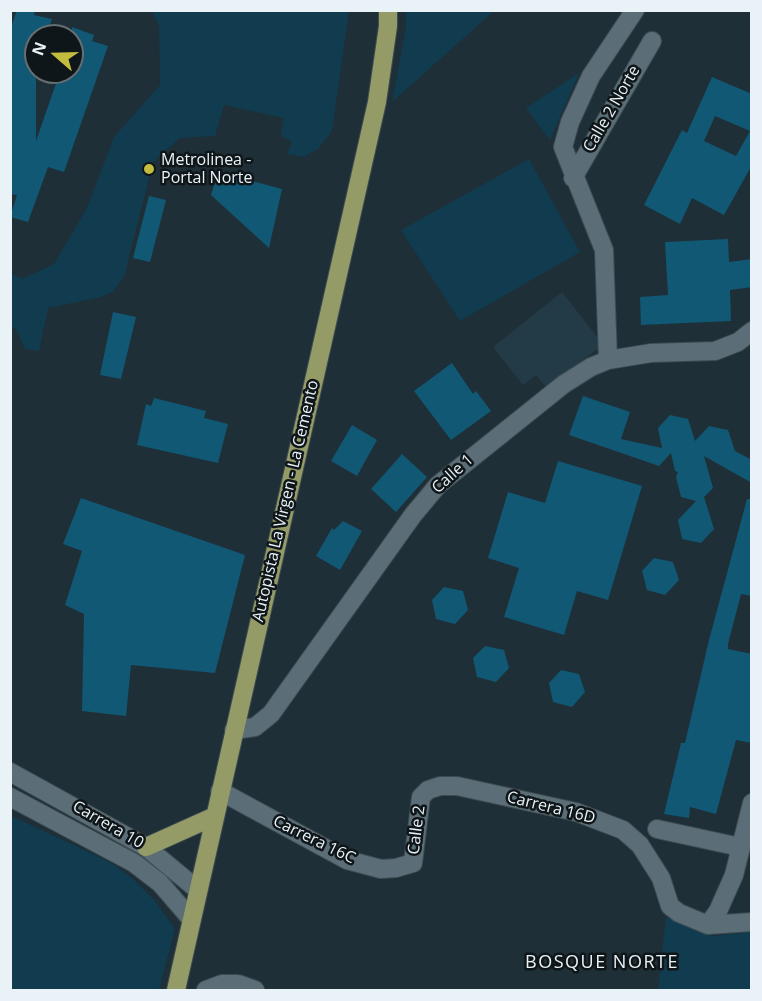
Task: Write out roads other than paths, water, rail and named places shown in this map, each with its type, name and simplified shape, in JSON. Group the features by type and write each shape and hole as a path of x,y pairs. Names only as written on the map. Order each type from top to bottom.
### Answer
{"main road":[{"name":"Autopista La Virgen - La Cemento","path":"176,990 377,102 388,27 388,10"},
{"path":"146,847 215,816"}],"street":[{"path":"608,360 604,250 573,178 563,147 570,122 591,76 635,11"},
{"name":"Calle 2 Norte","path":"573,178 652,41"},
{"name":"Calle 1","path":"234,730 255,727 271,714 413,515 438,485 564,384 591,366 608,360 651,353 707,353 728,346 752,331"},
{"name":"Carrera 10","path":"10,772 146,847 198,890"},
{"name":"Carrera 16D","path":"421,797 428,790 440,786 457,786 576,812 602,820 622,830 640,845 660,878 670,906 679,913 708,925"},
{"name":"Carrera 16C","path":"220,791 347,860 381,869 396,868 412,863"},
{"name":"Carrera 10","path":"10,797 134,863 160,883 191,919"},
{"name":"Calle 2","path":"412,863 421,797"},
{"path":"708,925 727,893 734,875 752,802"},
{"path":"657,829 740,847"},
{"path":"134,863 146,847"},
{"path":"708,925 752,922"},
{"path":"206,990 222,984 238,984 255,990"}],"place":[{"name":"Metrolinea - Portal Norte","path":"149,169"}],"district":[{"name":"BOSQUE NORTE","path":"602,963"}]}
